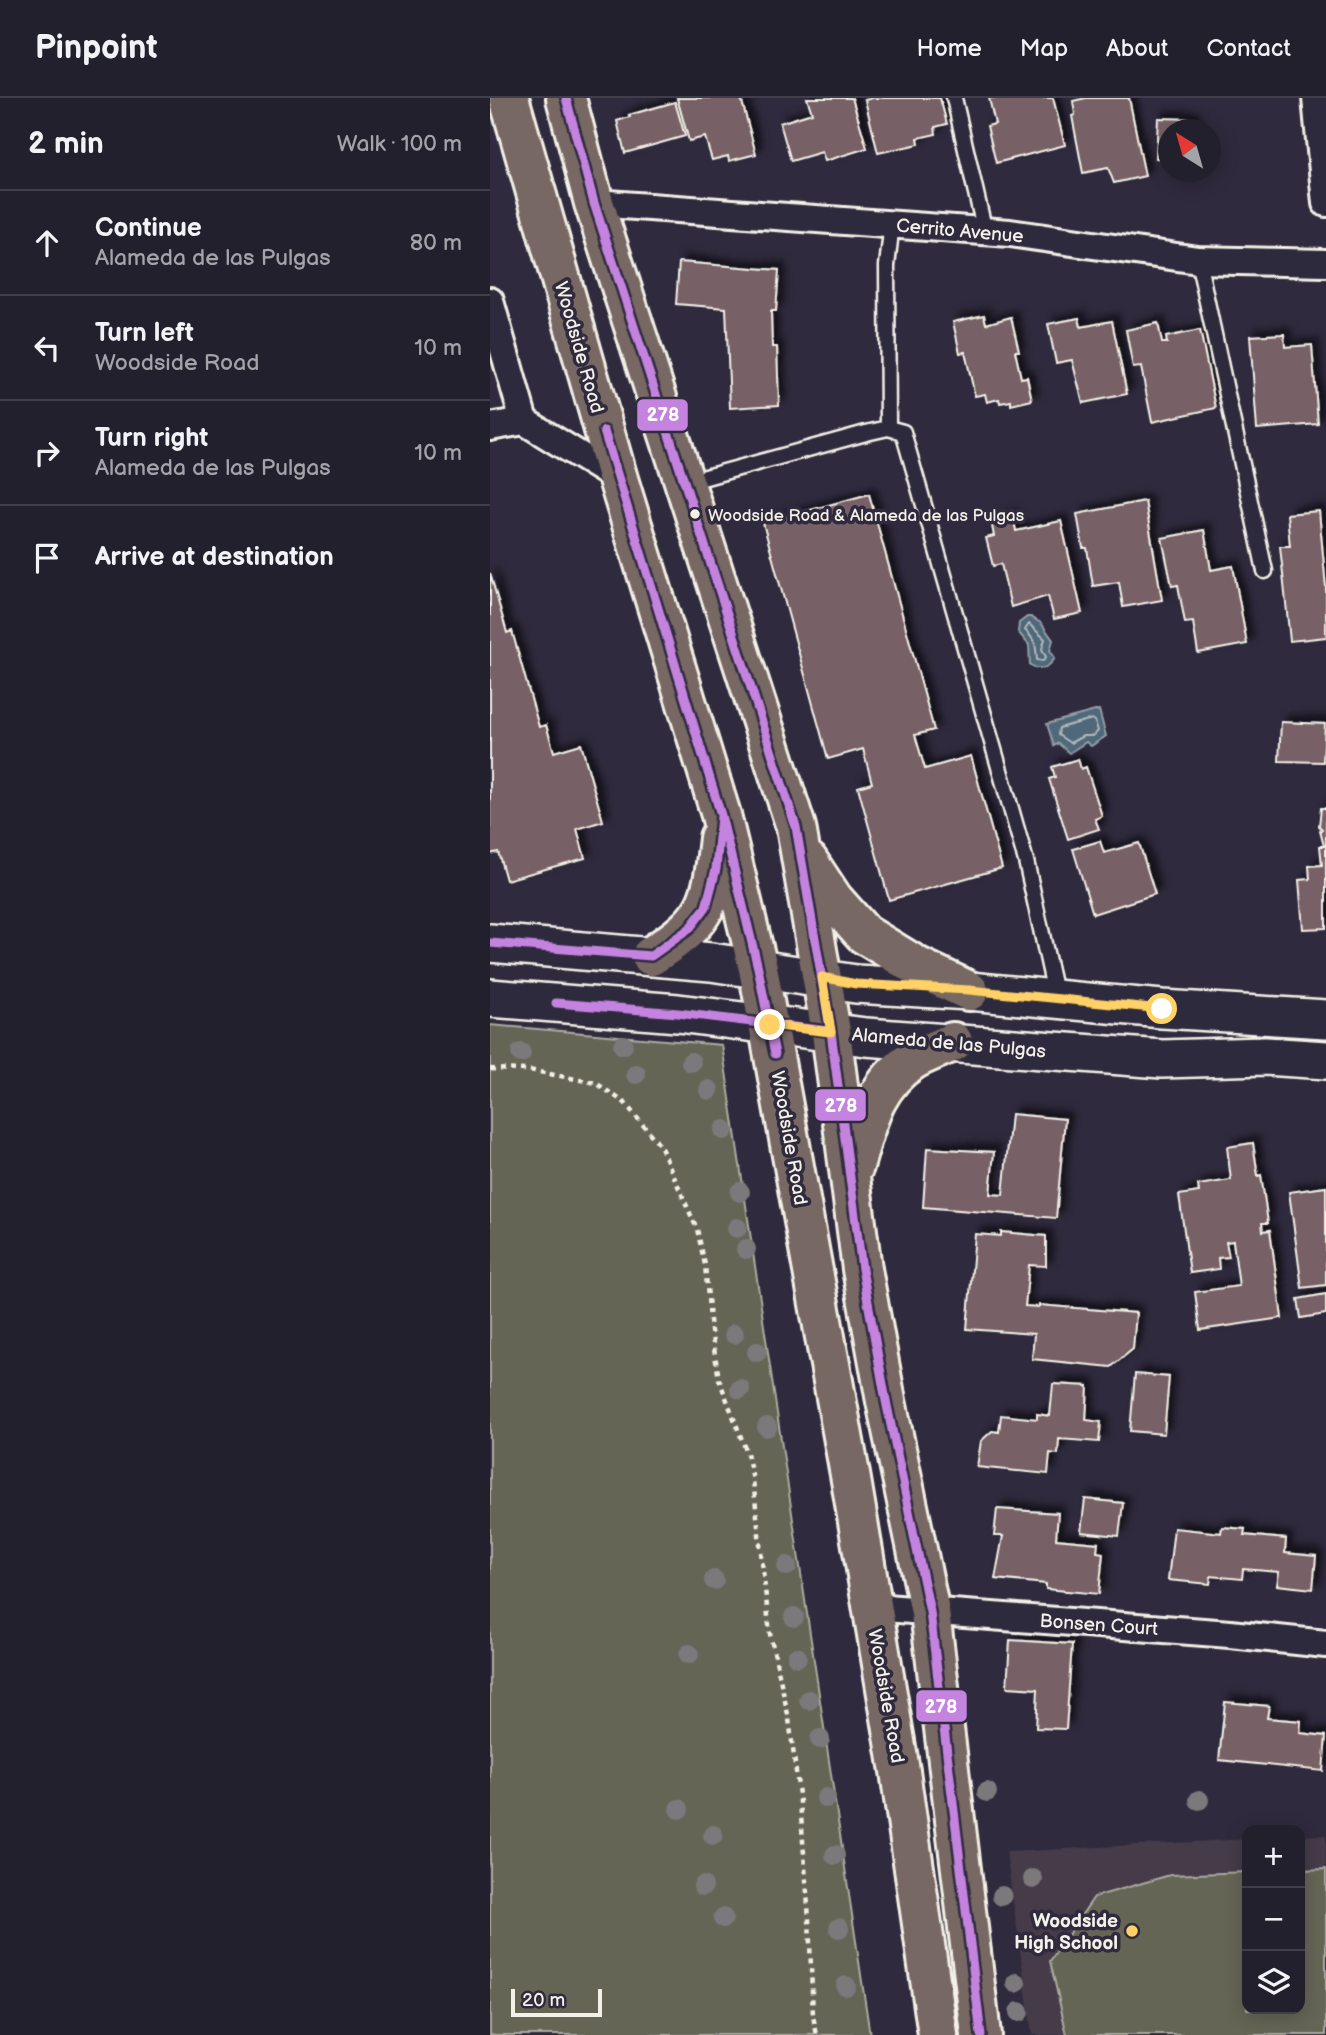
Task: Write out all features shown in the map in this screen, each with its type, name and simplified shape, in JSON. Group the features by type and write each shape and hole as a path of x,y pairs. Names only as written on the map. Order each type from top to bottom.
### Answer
{"main road":[{"name":"Woodside Road","path":"509,98 618,479 721,815 758,968 900,1771 938,2035"},
{"path":"566,98 594,203 796,827 831,1032 862,1269 886,1401 930,1612 981,2035"},
{"path":"652,956 674,942 698,920 709,899 715,876 721,815"},
{"path":"799,846 833,899 864,934 918,967 969,990"},
{"path":"490,943 652,956 758,968 856,984 969,990 1162,1009 1326,1019"},
{"name":"Alameda de las Pulgas","path":"490,998 678,1013 866,1037 1162,1059 1265,1056 1326,1060"},
{"path":"850,1178 874,1103 887,1081 913,1060 953,1042"}],"street":[{"path":"1317,98 1326,203"},
{"name":"Cerrito Avenue","path":"594,203 892,223 985,232 1198,260 1326,263"},
{"path":"490,301 524,421"},
{"path":"490,427 524,421 618,479"},
{"name":"Bonsen Court","path":"872,1606 1326,1644"}],"lane":[{"path":"954,98 985,232"},
{"path":"888,428 887,266 892,223"},
{"path":"1198,260 1265,571"},
{"path":"684,483 888,428 902,432 906,437 1026,861 1057,999"}],"path":[{"path":"490,1069 529,1070 596,1083 625,1102 661,1147 697,1228 705,1265 719,1379 747,1453 753,1480 770,1634 789,1719 800,1802 813,2016 817,2035"}],"shaded area":[{"name":"Woodside High School","path":"1326,1835 1326,2035 1032,2035 1006,1852 1242,1839 1242,2014 1305,2014 1305,1836"}],"green space":[{"path":"490,1025 722,1045 870,2035 490,2035"},
{"name":"Woodside High School","path":"1326,1869 1326,2035 1067,2035 1050,1961 1094,1897 1170,1875 1242,1872 1242,2014 1305,2014 1305,1870"}],"water":[{"path":"1031,617 1041,623 1053,640 1050,650 1055,658 1044,668 1030,665 1029,645 1018,632 1019,623"},
{"path":"1099,710 1106,736 1091,746 1086,742 1069,753 1058,743 1054,746 1047,724"}],"building":[{"path":"677,98 741,98 756,154 729,161 728,156 712,160 705,137 689,141"},
{"path":"807,98 852,98 867,148 825,161 822,152 791,161 780,123 812,113"},
{"path":"940,98 947,124 935,127 936,134 918,138 919,144 878,153 865,100"},
{"path":"989,98 1053,98 1065,145 996,163 987,126 995,124"},
{"path":"1086,98 1129,98 1145,176 1114,183 1108,168 1083,173 1072,116 1075,115 1073,101"},
{"path":"675,102 685,136 625,153 617,121"},
{"path":"1158,118 1193,119 1158,119 1156,158"},
{"path":"679,262 779,270 776,311 771,311 772,347 777,347 779,405 730,408 726,308 676,304"},
{"path":"984,315 986,324 1011,317 1019,351 1015,351 1021,378 1027,377 1032,400 1011,405 1011,401 1000,403 999,399 987,402 985,394 975,396 965,352 960,353 953,322"},
{"path":"1079,318 1081,327 1112,321 1127,394 1083,403 1072,360 1056,363 1048,324"},
{"path":"1158,323 1162,343 1167,343 1166,337 1200,330 1216,408 1152,422 1141,367 1133,368 1126,330"},
{"path":"1284,334 1285,347 1312,345 1318,424 1257,429 1250,336"},
{"path":"869,494 934,730 915,735 925,769 971,756 1002,868 889,900 858,787 872,783 863,749 828,759 763,523"},
{"path":"1145,501 1162,600 1123,607 1119,582 1093,586 1087,548 1083,548 1077,514"},
{"path":"1319,511 1326,588 1326,637 1290,641 1280,546 1290,546 1287,514"},
{"path":"1013,516 1016,531 1061,521 1082,613 1054,619 1048,596 1011,607 1001,564 993,566 986,538 994,536 991,521"},
{"path":"1204,530 1211,570 1233,566 1247,644 1198,653 1193,622 1185,623 1178,585 1172,586 1162,538"},
{"path":"490,573 507,633 512,631 539,727 546,725 554,752 581,744 603,821 577,829 585,858 506,880 498,852 490,854"},
{"path":"1281,722 1325,724 1323,762 1279,761"},
{"path":"1078,759 1081,769 1086,767 1102,816 1095,819 1099,829 1068,839 1049,779 1055,777 1052,767"},
{"path":"1321,808 1326,808 1326,928 1303,929 1299,880 1310,879 1309,866 1322,865 1320,846 1324,846 1320,831 1322,829 1319,826"},
{"path":"1100,841 1104,853 1139,843 1155,894 1093,914 1073,849"},
{"path":"1011,1114 1065,1119 1056,1218 923,1207 927,1148 994,1152 990,1194 1003,1195"},
{"path":"1253,1143 1268,1223 1262,1223 1263,1231 1270,1230 1282,1318 1200,1330 1195,1292 1239,1286 1233,1241 1226,1242 1229,1257 1218,1258 1219,1269 1190,1273 1179,1195 1199,1192 1198,1185 1231,1180 1227,1147"},
{"path":"1326,1187 1326,1285 1302,1288 1289,1192"},
{"path":"1001,1232 1046,1236 1046,1266 1029,1265 1025,1306 1136,1313 1133,1349 1111,1367 1032,1359 1034,1334 967,1329 975,1234 1001,1236"},
{"path":"1326,1294 1326,1314 1301,1318 1298,1299"},
{"path":"1135,1374 1169,1377 1164,1434 1130,1431"},
{"path":"1053,1384 1088,1386 1086,1420 1101,1422 1099,1442 1059,1439 1058,1454 1050,1453 1048,1474 977,1467 981,1441 992,1431 999,1432 1001,1415 1037,1419 1037,1414 1050,1416"},
{"path":"1085,1499 1123,1503 1119,1536 1081,1532"},
{"path":"997,1509 1058,1513 1056,1539 1098,1543 1097,1552 1103,1553 1099,1594 1046,1589 1046,1584 995,1579 1003,1536 994,1536"},
{"path":"1222,1527 1245,1529 1244,1535 1286,1539 1285,1553 1316,1556 1313,1589 1277,1585 1279,1572 1243,1569 1242,1579 1211,1576 1210,1584 1168,1580 1174,1528 1221,1533"},
{"path":"1010,1640 1072,1644 1066,1729 1036,1728 1038,1689 1007,1687"},
{"path":"1225,1702 1269,1706 1267,1718 1301,1721 1300,1733 1326,1736 1323,1771 1219,1760"}],"transit line":[{"name":"278","path":"566,98 594,203 796,827 831,1032 862,1269 886,1401 930,1612 981,2035"},
{"name":"278","path":"604,431 721,815 758,968 775,1054"},
{"name":"278","path":"490,943 651,956 689,929 706,907 716,869 721,816"},
{"name":"278","path":"556,1003 678,1013 827,1031"}],"place":[{"name":"Woodside Road & Alameda de las Pulgas","path":"695,514"},
{"name":"Woodside High School","path":"1132,1931"}],"route":[{"path":"770,1025 831,1032 822,977 856,984 969,990 1162,1009"}]}
